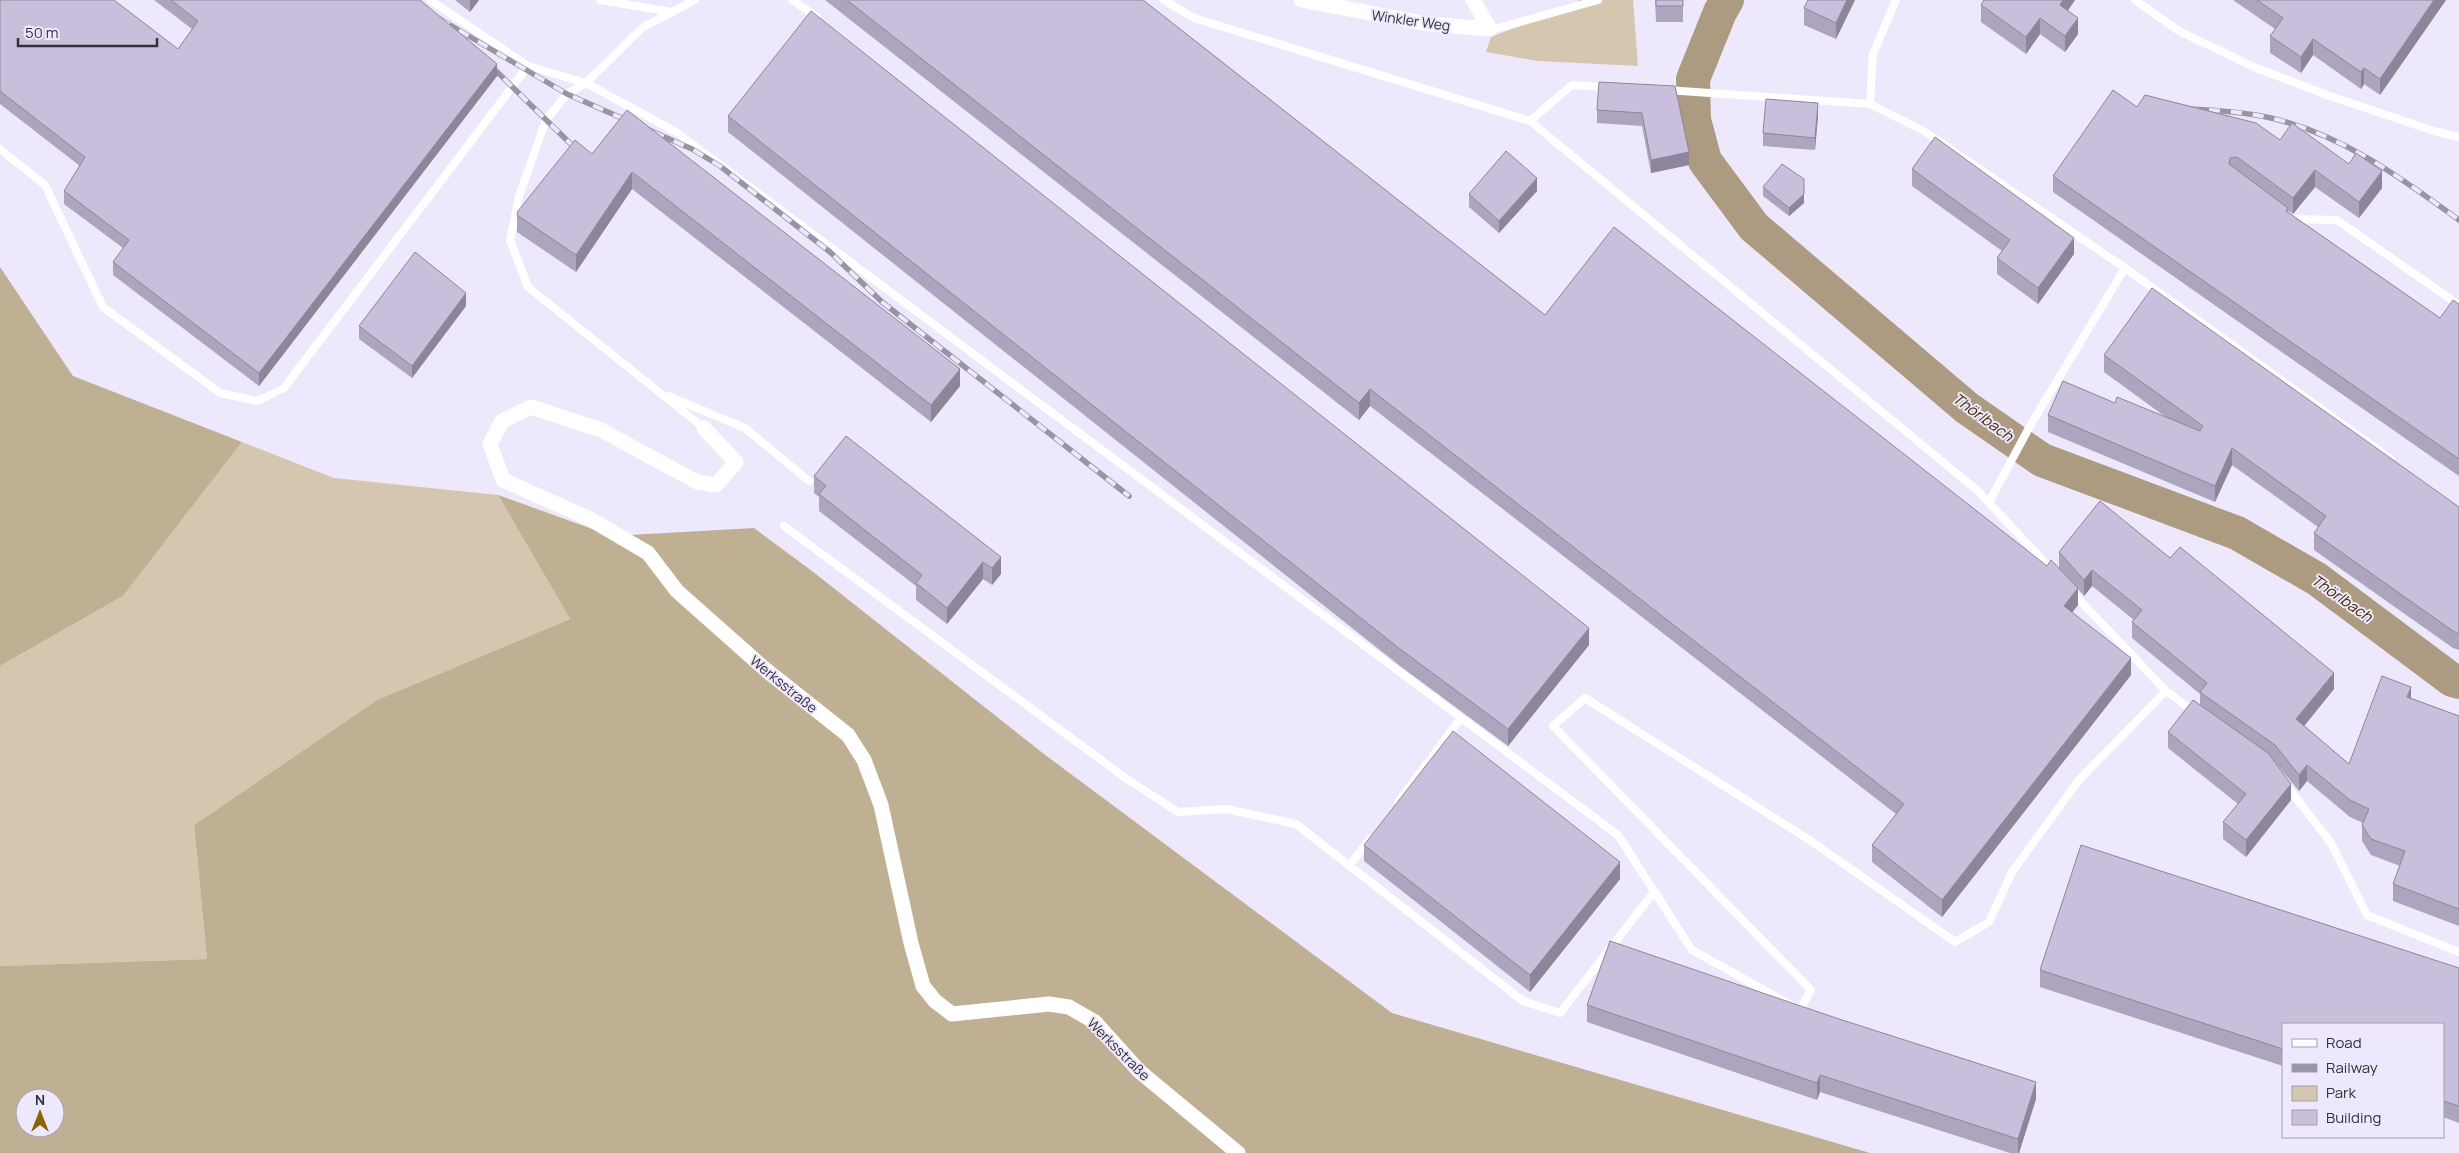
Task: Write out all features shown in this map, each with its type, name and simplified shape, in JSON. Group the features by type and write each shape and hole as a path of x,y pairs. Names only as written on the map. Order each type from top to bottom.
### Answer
{"street":[{"name":"Winkler Weg","path":"1301,0 1428,24 1490,29"},
{"path":"1473,0 1490,29"},
{"name":"Werksstraße","path":"704,428 736,462 716,485 697,482 602,430 531,407 502,421 490,444 503,480 590,519 648,553 677,591 766,670 848,735 864,760 881,805 911,943 923,986 935,1001 952,1014 1049,1004 1070,1006 1095,1022 1139,1071 1238,1153"}],"lane":[{"path":"430,0 528,66 586,83 676,132 1618,835 1692,950 1800,1010 1811,990 1552,726 1585,698 1811,841 1955,942 1988,922 2012,872 2079,780 2166,691"},
{"path":"600,0 672,12"},
{"path":"695,0 642,28 586,83 567,94 546,120 519,196 510,240 528,287 704,428"},
{"path":"792,0 823,22"},
{"path":"1164,0 1194,18 1530,121 1978,491 2057,575"},
{"path":"1490,29 1598,0"},
{"path":"1870,104 1872,54 1896,0"},
{"path":"2135,0 2179,31 2254,67 2327,96 2434,132 2459,137"},
{"path":"0,148 45,185 103,306 220,393 258,401 284,388 528,66"},
{"path":"1530,121 1572,85 1618,87"},
{"path":"1654,89 1870,104 1924,131 2125,268 2395,462"},
{"path":"2284,214 2291,220 2337,220 2459,305"},
{"path":"1989,502 2030,426 2125,268"},
{"path":"660,392 745,428 809,481"},
{"path":"784,526 1124,777 1178,812 1226,809 1296,824 1523,1001 1560,1013 1654,892"},
{"path":"2064,582 2166,691 2204,718"},
{"path":"1390,811 1461,718"},
{"path":"2278,774 2331,843 2367,915 2459,952"},
{"path":"1349,866 1373,835"}],"green space":[{"path":"1578,0 1633,0 1638,66 1538,61 1486,52 1491,37 1579,3"},
{"path":"242,442 334,478 498,495 570,619 377,700 194,825 207,959 0,966 0,666 123,596"}],"shaded area":[{"path":"0,267 73,376 242,442 123,596 0,666"},
{"path":"498,495 612,536 754,528 812,571 1044,754 1392,1013 1870,1153 0,1153 0,966 207,959 194,825 377,700 570,619"}],"building":[{"path":"0,0 114,0 178,49 198,21 171,0 420,0 497,64 259,373 113,262 129,240 64,191 85,157 0,91"},
{"path":"847,0 1143,0 1545,315 1614,227 2047,566 2051,560 2078,588 2064,606 2131,658 1942,900 1872,845 1904,804 1370,389 1359,403"},
{"path":"1656,0 1683,0 1683,6 1656,6"},
{"path":"1808,0 1847,0 1836,23 1804,8"},
{"path":"1984,0 2063,0 2060,5 2078,18 2065,36 2040,18 2026,37 1981,5"},
{"path":"2257,0 2434,0 2380,79 2364,68 2361,72 2313,39 2301,57 2270,36 2283,18"},
{"path":"811,11 1589,628 1508,729 1400,649 728,116"},
{"path":"1599,82 1675,86 1689,152 1651,160 1642,113 1597,110"},
{"path":"2113,90 2137,107 2145,95 2256,123 2280,140 2292,123 2349,164 2356,153 2382,171 2359,202 2315,170 2293,198 2237,157 2230,158 2229,164 2288,208 2286,211 2440,318 2453,300 2459,304 2459,459 2053,176"},
{"path":"1766,99 1818,103 1815,138 1763,133"},
{"path":"627,110 960,369 931,405 632,172 576,255 517,215 518,211 575,140 592,154"},
{"path":"1935,137 2074,238 2038,288 1997,258 2010,240 1912,169"},
{"path":"1506,151 1537,178 1499,221 1469,194"},
{"path":"1782,164 1804,179 1804,194 1789,208 1763,187"},
{"path":"415,252 466,293 412,366 359,326"},
{"path":"2152,288 2459,507 2459,634 2314,533 2326,516 2232,448 2215,486 2048,415 2063,381 2115,403 2117,397 2200,431 2203,426 2104,355"},
{"path":"846,436 1001,557 992,568 983,562 947,608 916,583 922,575 819,494 826,486 814,476"},
{"path":"2100,501 2170,558 2180,547 2334,673 2296,719 2349,764 2382,676 2411,687 2407,697 2459,716 2459,909 2393,884 2405,851 2371,839 2362,825 2369,809 2350,800 2307,765 2299,775 2275,745 2200,692 2207,683 2132,622 2142,610 2092,570 2084,580 2059,552"},
{"path":"2193,700 2268,753 2291,784 2246,840 2223,822 2246,794 2168,732"},
{"path":"1453,731 1620,862 1530,975 1364,845"},
{"path":"2081,845 2459,968 2459,1106 2444,1101 2444,1023 2282,1023 2282,1049 2040,970"},
{"path":"1610,941 1839,1019 2036,1082 2018,1139 1820,1075 1817,1083 1587,1005"}],"waterway":[{"name":"Thörlbach","path":"1727,0 1720,12 1693,79 1694,120 1705,161 1754,227 1967,408 2042,460 2237,533 2317,579 2452,680 2459,682"}],"railway":[{"path":"440,19 567,94 692,149 720,166 830,252 882,302 1129,496"},
{"path":"488,63 580,153"},
{"path":"2187,109 2261,116 2323,135 2393,174 2459,220"}]}
